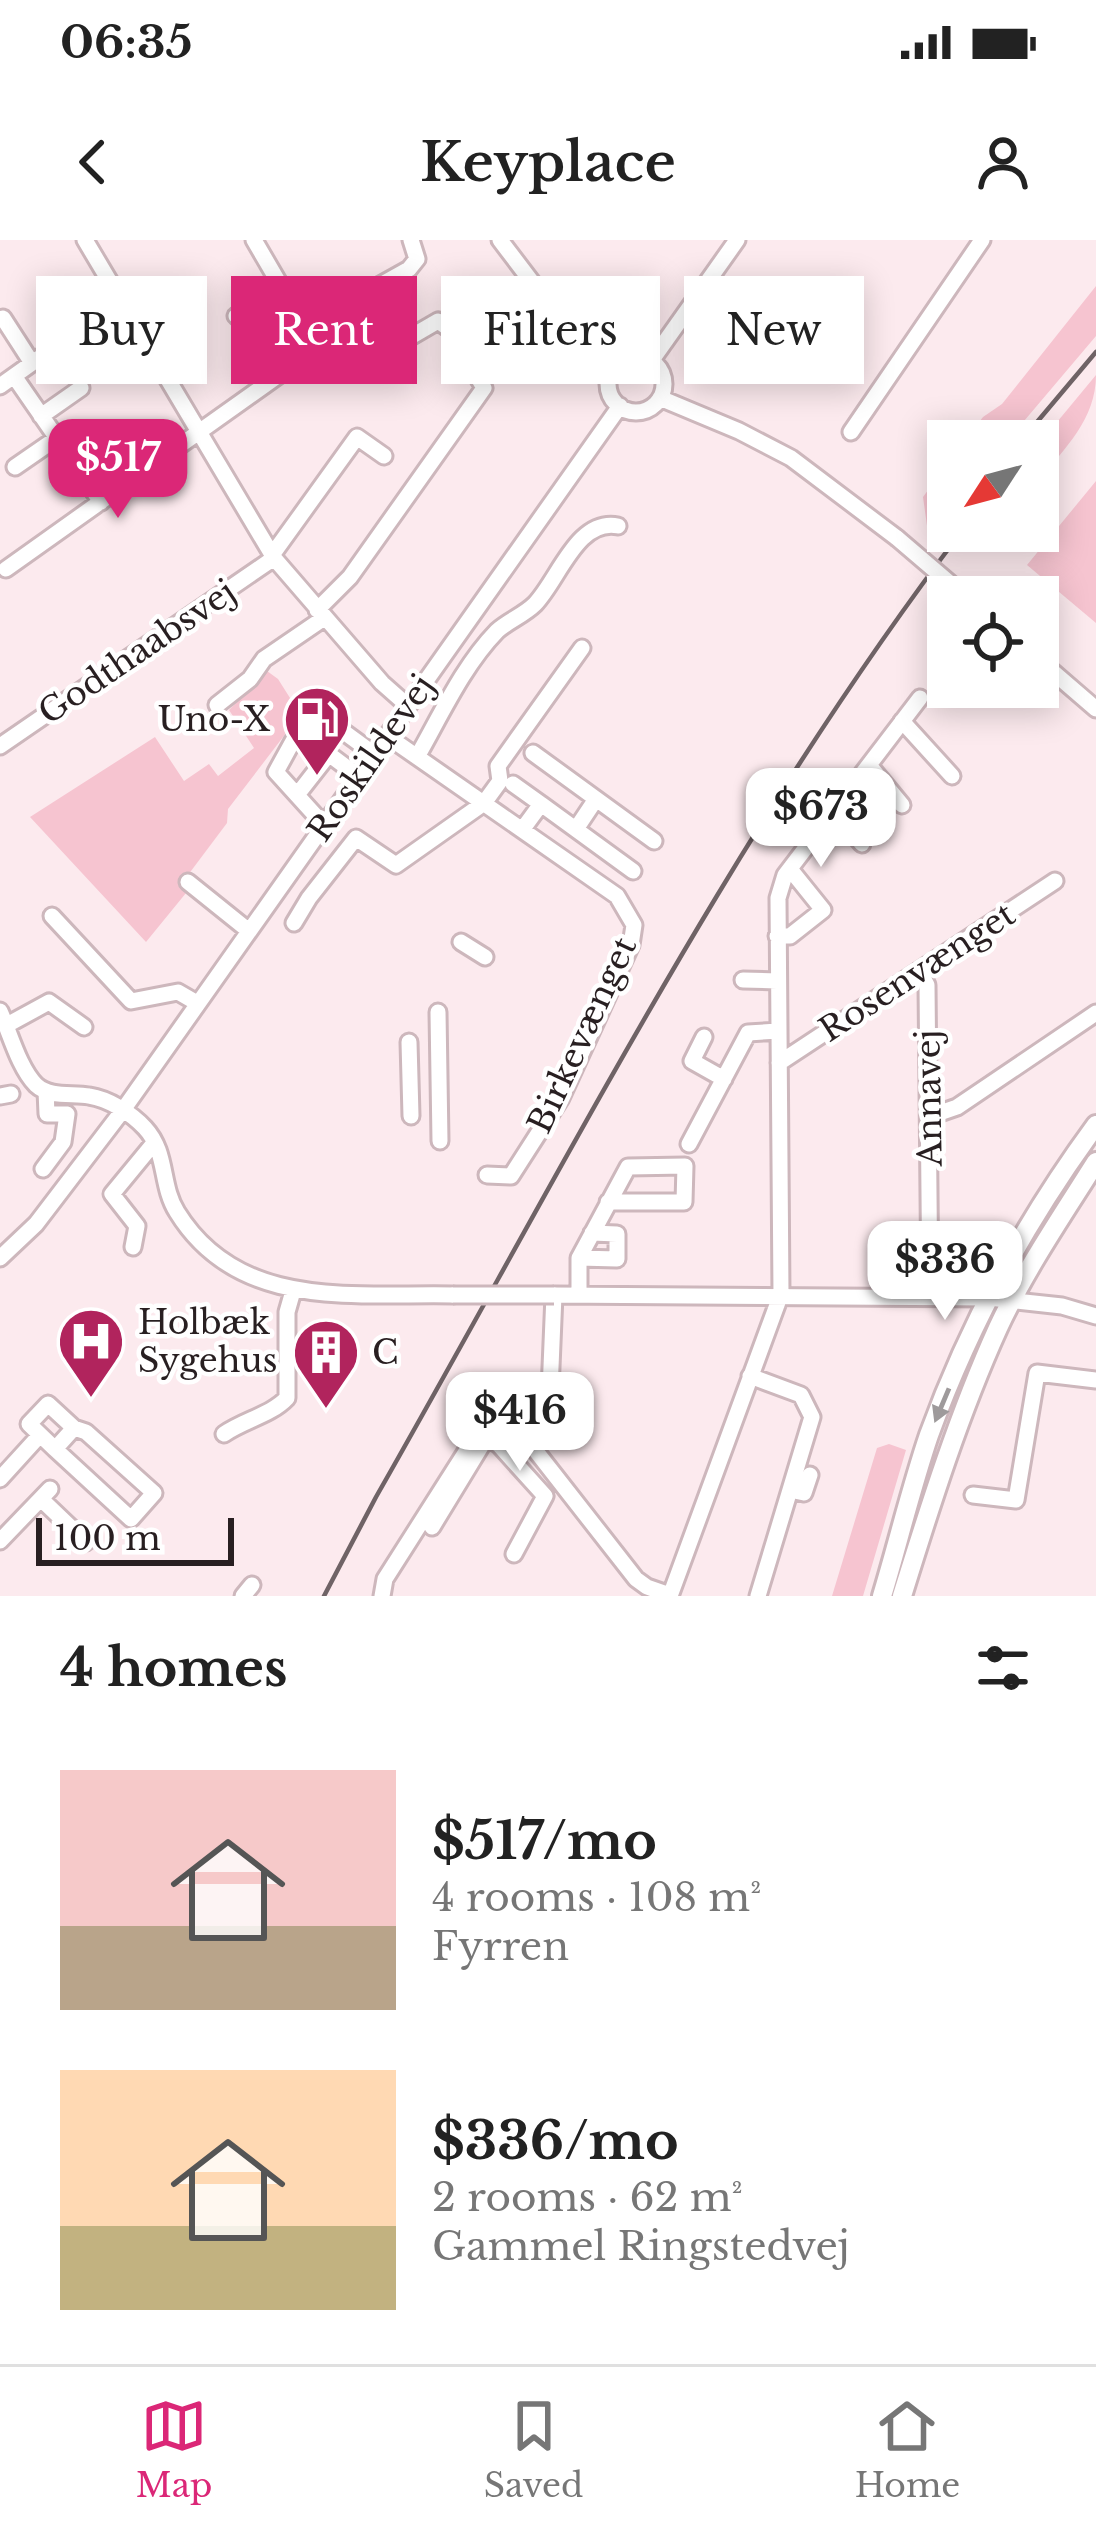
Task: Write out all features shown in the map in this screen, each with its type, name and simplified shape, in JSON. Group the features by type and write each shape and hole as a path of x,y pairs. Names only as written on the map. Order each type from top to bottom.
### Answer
{"main road":[{"path":"882,1596 930,1435 989,1298 1064,1168 1096,1125"},
{"path":"902,1596 955,1436 1013,1299 1096,1162"}],"street":[{"path":"85,240 108,276"},
{"path":"254,240 275,276"},
{"path":"397,276 417,259 411,240"},
{"path":"500,240 527,276"},
{"path":"660,349 736,240"},
{"path":"851,432 982,240"},
{"path":"3,318 32,363"},
{"path":"217,705 250,679 264,659 321,614 484,388 449,329 437,321 417,333"},
{"path":"36,360 7,381 41,416 101,502"},
{"path":"609,384 620,406 637,412 660,398 664,382 660,375"},
{"path":"172,384 273,556 382,683 408,706"},
{"path":"6,568 267,384"},
{"path":"41,416 80,388"},
{"path":"660,398 790,458 941,576"},
{"name":"Roskildevej","path":"0,1258 47,1211 123,1110 620,406"},
{"name":"Godthaabsvej","path":"0,746 273,556 357,437 384,456"},
{"path":"15,467 57,438"},
{"path":"417,758 459,684 499,630 534,606 588,531 607,524 618,526"},
{"path":"294,923 356,838 396,865 484,803 500,781 498,766 582,647"},
{"path":"1059,677 1096,710"},
{"name":"Rosenvænget","path":"781,1294 778,898 790,869 920,698"},
{"path":"329,721 374,754"},
{"path":"902,721 952,776"},
{"name":"Birkevænget","path":"387,736 617,896 634,925 631,946 561,1098 511,1176 487,1175"},
{"path":"324,825 276,772 297,737 358,776"},
{"path":"532,753 654,841"},
{"path":"297,795 329,754"},
{"path":"869,765 902,805"},
{"path":"513,784 633,872"},
{"path":"576,829 596,799"},
{"path":"522,830 541,804"},
{"path":"834,811 862,844"},
{"path":"777,936 790,936 823,910 790,869"},
{"name":"Rosenvænget","path":"779,1063 1055,881"},
{"path":"188,882 249,931"},
{"path":"52,916 131,1000 178,992 197,1004"},
{"path":"461,942 485,957"},
{"name":"Annavej","path":"920,972 927,985 931,1298"},
{"path":"743,980 777,981"},
{"path":"84,1027 49,1002 3,1018 30,1077 46,1091 99,1098 146,1128 158,1148 165,1190 193,1233 234,1268 292,1291 989,1298 1096,1316"},
{"path":"438,1012 440,1141"},
{"path":"931,1116 957,1107 1096,1012"},
{"name":"Rosenvænget","path":"688,1144 748,1033 778,1030"},
{"path":"704,1037 692,1061 724,1078"},
{"path":"409,1042 411,1116"},
{"path":"410,1077 439,1075"},
{"path":"43,1169 63,1142 68,1114 47,1114 46,1091"},
{"path":"134,1247 137,1226 112,1194 158,1148"},
{"path":"579,1294 579,1258 608,1202 628,1167 685,1166 684,1202 608,1202"},
{"path":"579,1258 617,1259 617,1234 592,1233"},
{"path":"224,1434 287,1397 287,1312 292,1291"},
{"path":"382,1596 386,1579 474,1439 514,1423 546,1399 554,1294"},
{"path":"514,1423 636,1579 670,1595 781,1294"},
{"path":"973,1495 1016,1500 1037,1373 1096,1380"},
{"path":"750,1376 801,1395 812,1418 758,1596"},
{"path":"48,1404 74,1428 86,1432 154,1493 131,1520 28,1424 48,1404"},
{"path":"55,1449 74,1428"},
{"path":"432,1527 490,1432"},
{"path":"490,1432 545,1496 514,1554"},
{"path":"0,1479 40,1435"},
{"path":"790,1490 805,1493 810,1475"},
{"path":"0,1541 46,1494 86,1542"},
{"path":"0,1512 14,1527"}],"shaded area":[{"path":"1096,286 1096,336 1025,420 981,420 1002,404"},
{"path":"1096,375 1085,419 1059,456 1059,420"},
{"path":"1096,481 1096,623 1059,592 1059,576 1040,576 1027,565 1038,552 1059,552 1059,526"},
{"path":"267,671 278,679 297,709 293,724 228,809 227,823 182,883 186,893 146,942 30,817 155,737 184,781 209,764 218,776 254,748 229,710"},
{"path":"889,1444 906,1450 863,1596 832,1596 877,1448"}],"railway":[{"path":"1039,420 1096,352"},
{"path":"324,1596 583,1127 725,883 879,645 947,552"}],"place":[{"name":"Uno-X","path":"317,778"},
{"name":"Holbæk Sygehus","path":"91,1400"},
{"name":"C","path":"326,1411"}]}
